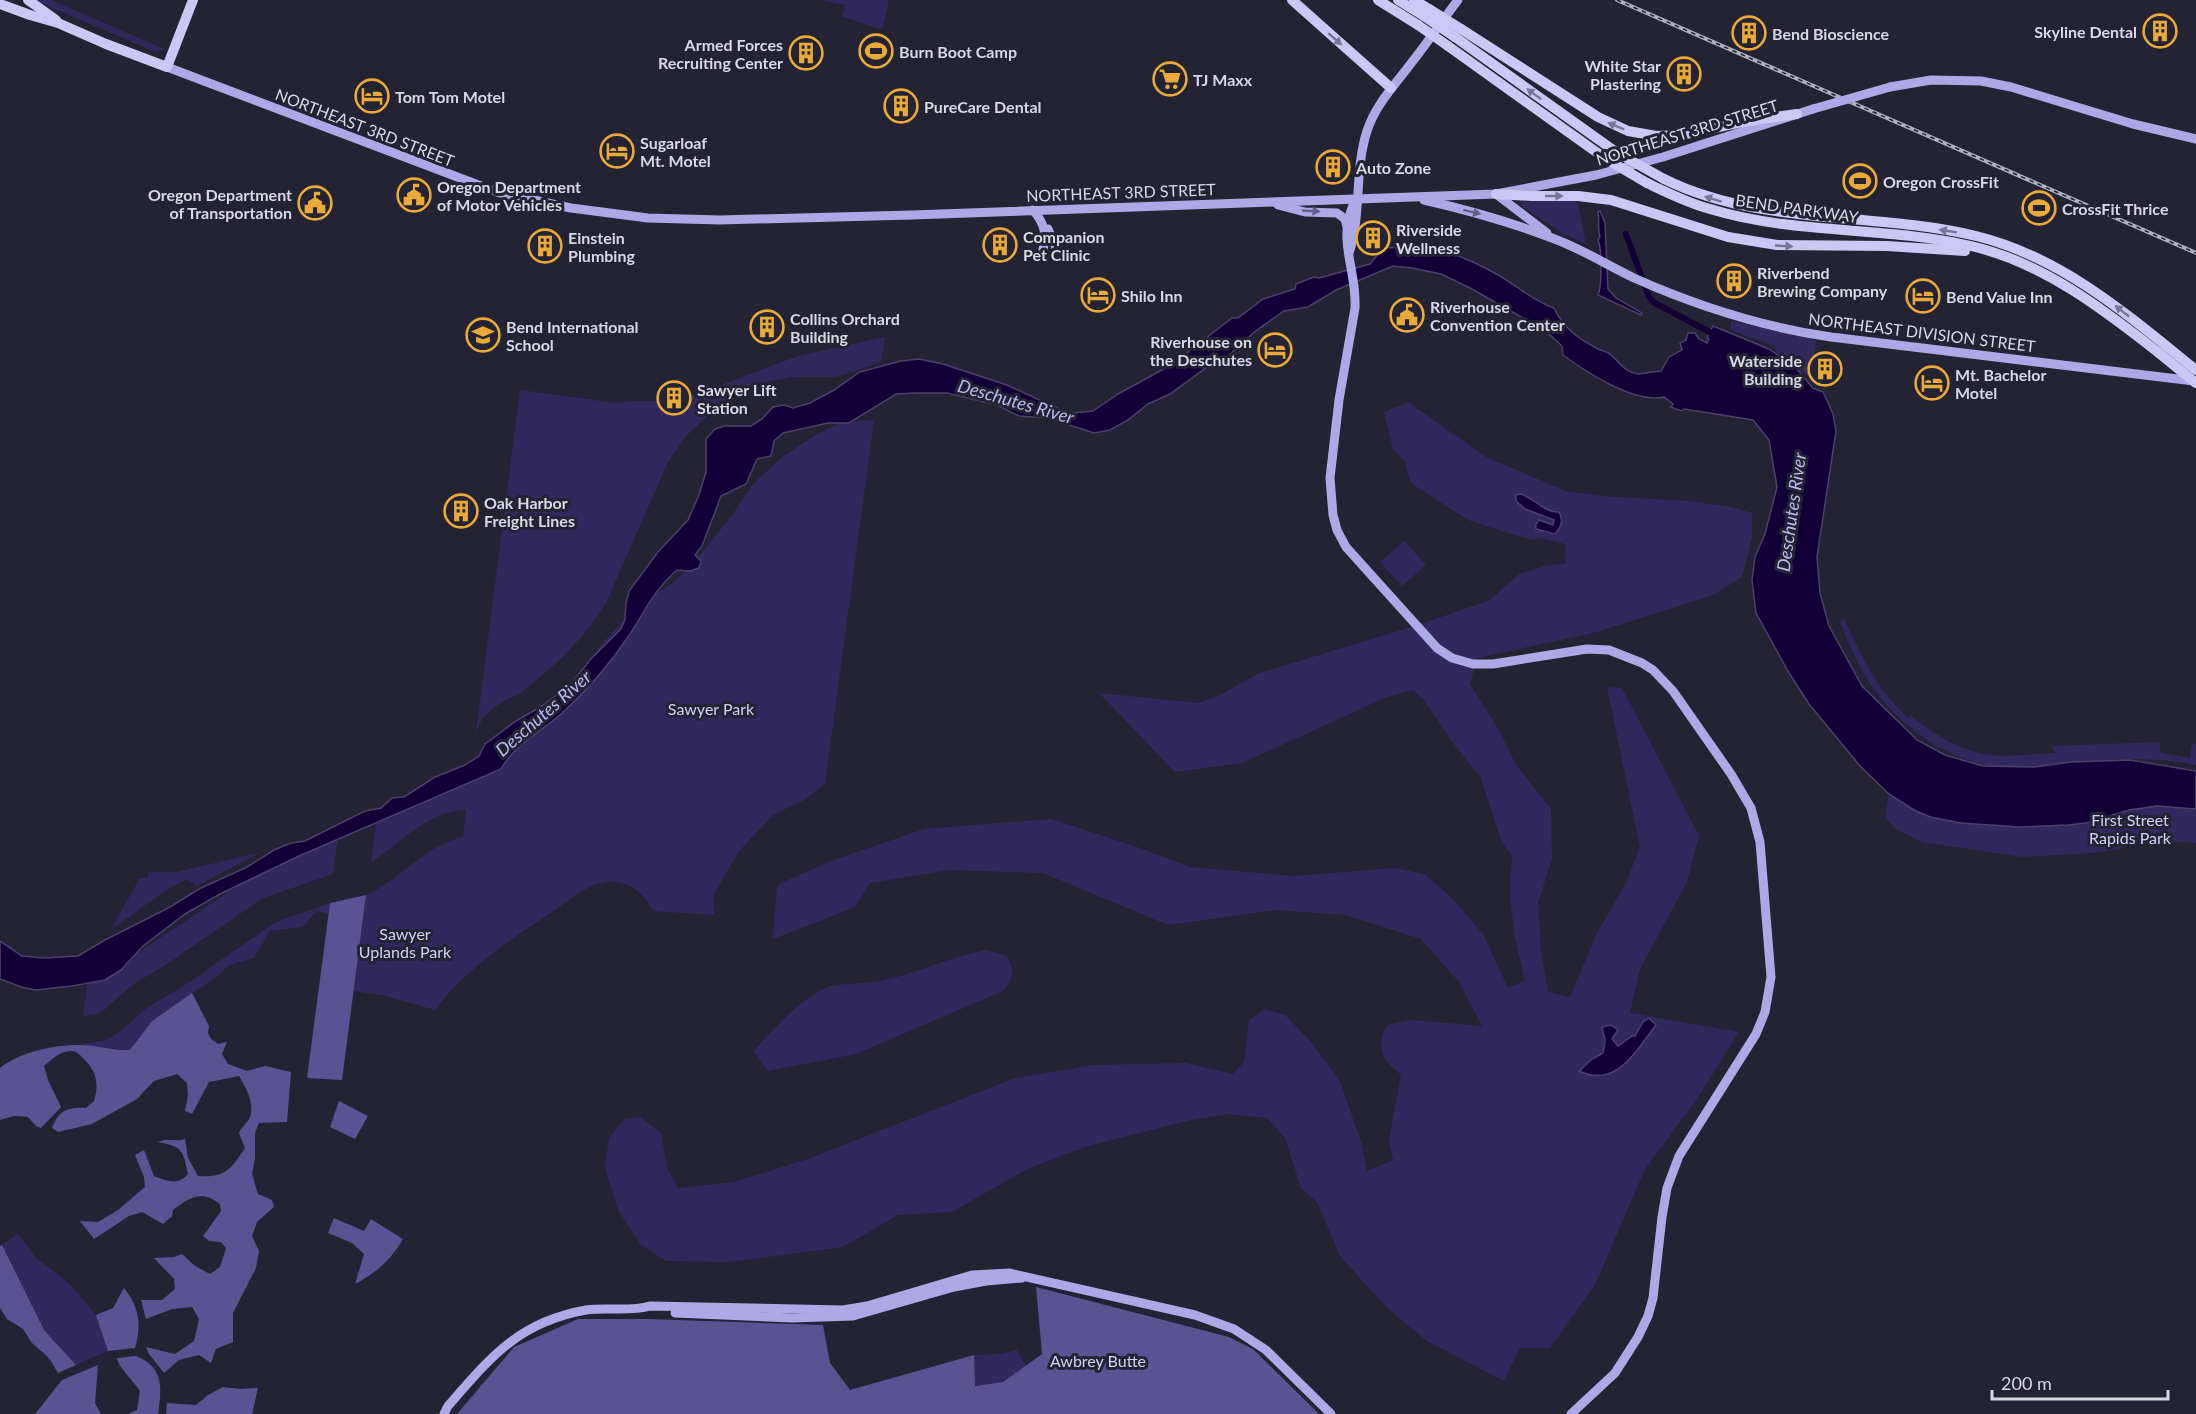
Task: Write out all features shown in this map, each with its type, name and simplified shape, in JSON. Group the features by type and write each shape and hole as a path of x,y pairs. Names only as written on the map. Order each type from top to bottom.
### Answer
{"highway":[{"path":"28,0 58,23"},
{"path":"167,67 193,0"},
{"path":"1292,0 1391,88"},
{"name":"BEND PARKWAY","path":"1378,0 1424,17"},
{"name":"BEND PARKWAY","path":"1398,0 1616,152 1664,179 1706,197 1756,209 1924,227 1999,242 2034,256 2074,277 2111,302 2196,382"},
{"path":"1414,0 1424,17 1455,38 1619,128 1656,136 1681,135 1797,114"},
{"path":"0,3 58,23"},
{"name":"NORTHEAST 3RD STREET","path":"58,23 167,67"},
{"name":"BEND PARKWAY","path":"1455,38 1606,159 1647,183 1692,203 1738,216 1803,226 1952,242 1994,252 2066,286 2196,370"},
{"path":"1496,194 1578,196 1611,200 1728,237 1777,245 1912,247 1976,253 2018,262"}],"main road":[{"path":"1349,253 1354,238 1357,213 1360,157 1367,130 1391,88 1458,0"},
{"name":"NORTHEAST 3RD STREET","path":"167,67 497,192 613,215 648,218 720,220 1496,194 1596,175 1663,157 1890,87 1931,80 1981,81 2012,87 2133,124 2196,139"},
{"path":"1496,194 1553,238"},
{"path":"1415,198 1485,215 1553,238"},
{"path":"1356,199 1349,212 1346,246 1356,295 1353,325 1339,400 1330,496 1337,530 1346,547 1437,648 1452,658 1473,664 1493,664 1587,649 1609,650 1642,663 1665,681 1731,774 1750,808 1761,850 1771,977 1765,1012 1756,1034 1679,1156 1671,1178 1662,1217 1653,1298 1638,1337 1615,1373 1571,1414"},
{"path":"1268,202 1305,212 1334,212 1345,219 1347,227"},
{"path":"1033,210 1046,225 1057,250"},
{"path":"1041,257 1046,235 1042,220"},
{"name":"NORTHEAST DIVISION STREET","path":"1553,238 1636,279 1715,310 1808,334 2196,382"},
{"path":"438,1414 446,1410 498,1351 515,1338 537,1326 571,1313 650,1306 843,1310 867,1306 972,1275 1009,1273 1195,1315 1234,1329 1266,1350 1331,1414"}],"green space":[{"path":"34,0 51,0 164,49 156,52"},
{"path":"819,0 889,0 883,28 876,28 842,16 845,5"},
{"path":"1572,200 1578,204 1586,244 1562,233 1520,205 1522,202"},
{"path":"1731,321 1816,340 1812,377 1785,360 1774,346 1731,330"},
{"path":"885,337 881,362 836,377 791,377 761,383 736,395 686,436 668,462 606,603 585,633 562,658 521,693 491,710 482,719 476,733 520,390 616,403 660,401 686,397 798,356"},
{"path":"1408,402 1486,457 1566,491 1601,496 1689,501 1732,507 1752,513 1752,538 1742,577 1713,595 1597,632 1477,658 1470,684 1500,732 1516,765 1551,809 1552,859 1538,903 1541,951 1548,992 1570,997 1597,933 1626,883 1640,847 1607,687 1622,688 1699,836 1687,882 1640,969 1630,1013 1739,1032 1695,1102 1645,1169 1595,1285 1550,1348 1520,1348 1504,1381 1427,1341 1387,1308 1340,1256 1317,1202 1301,1188 1285,1138 1267,1118 1228,1114 1191,1120 1088,1146 1027,1169 952,1212 898,1215 843,1247 729,1262 666,1261 641,1245 618,1210 605,1168 609,1138 624,1119 640,1117 661,1133 667,1168 678,1188 734,1182 808,1159 1015,1078 1093,1065 1186,1063 1233,1074 1244,1062 1249,1020 1264,1009 1285,1015 1311,1042 1340,1081 1361,1142 1367,1171 1393,1160 1389,1140 1401,1075 1389,1064 1382,1053 1381,1040 1387,1025 1410,1020 1482,1026 1459,982 1421,939 1345,915 1275,910 1168,925 1043,873 949,870 870,883 855,907 773,939 777,885 831,861 924,829 1051,819 1190,867 1294,876 1395,868 1424,874 1452,898 1483,934 1508,988 1525,981 1515,938 1510,896 1512,856 1501,840 1481,778 1453,743 1424,700 1413,690 1387,697 1242,763 1175,772 1099,693 1198,703 1220,695 1257,674 1421,624 1490,600 1519,574 1545,566 1566,563 1565,544 1540,538 1531,540 1468,520 1411,483 1404,460 1393,450 1384,412"},
{"name":"Sawyer Park","path":"874,420 825,784 804,800 773,815 739,851 713,896 715,915 653,911 645,898 634,888 614,882 599,883 580,892 492,954 462,980 435,1010 386,996 354,991 366,895 391,881 425,854 463,837 466,810 439,816 427,822 371,863 377,817 406,811 444,793 570,706 580,693 586,672 599,648 640,601 667,587 690,568 733,514 752,485 781,458 815,435 841,423"},
{"path":"1404,541 1426,565 1402,586 1380,562"},
{"path":"1844,619 1878,684 1897,707 1908,718 1910,715 1941,737 1966,749 1984,754 2015,756 2055,753 2052,746 2159,742 2161,753 2190,758 2192,744 2196,744 2196,765 2163,760 2131,759 2066,762 2061,763 2062,766 2007,768 1968,760 1931,743 1899,718 1885,703 1859,664 1840,622"},
{"name":"First Street Rapids Park","path":"1889,794 1930,817 1980,825 2086,823 2129,810 2157,806 2196,810 2196,843 2152,840 2116,850 2022,857 1922,842 1897,830 1885,817"},
{"path":"338,836 333,874 263,898 167,964 132,985 104,1010 97,1014 83,1016 89,973 116,966 132,957 258,872"},
{"path":"261,852 197,886 187,879 177,884 111,929 140,878 147,878 149,872 177,872"},
{"path":"366,895 342,1080 307,1078 330,903"},
{"path":"330,903 328,914 317,911 302,927 270,931 254,958 229,965 219,975 152,1021 130,1050 79,1045 106,1040 119,1032 148,1007 182,987 276,922"},
{"path":"986,950 1007,956 1010,961 1012,975 1003,991 856,1054 768,1071 753,1051 795,1008 825,988 893,978"},
{"path":"192,993 209,1026 208,1033 211,1039 218,1044 227,1042 222,1054 228,1064 247,1071 265,1066 291,1072 287,1122 259,1123 255,1133 255,1158 252,1174 258,1194 272,1200 274,1207 257,1222 252,1236 259,1251 256,1268 233,1313 233,1342 216,1349 211,1363 199,1355 179,1360 164,1373 146,1347 175,1354 194,1341 199,1319 192,1307 172,1309 146,1319 141,1300 162,1300 175,1289 174,1279 154,1258 174,1257 182,1254 195,1266 210,1274 220,1267 226,1248 221,1242 209,1241 203,1236 221,1211 220,1204 207,1197 196,1197 173,1210 172,1216 163,1224 142,1212 129,1216 94,1239 80,1221 98,1222 118,1210 145,1187 144,1177 135,1155 144,1150 154,1176 176,1181 188,1174 180,1151 173,1146 158,1142 185,1139 188,1158 198,1176 221,1174 227,1171 245,1148 239,1133 251,1112 249,1096 239,1076 209,1082 192,1114 185,1111 188,1095 187,1083 177,1074 154,1081 137,1099 92,1124 58,1132 52,1128 61,1113 74,1108 86,1108 94,1101 96,1078 84,1059 76,1052 68,1051 44,1066 61,1107 41,1128 28,1117 14,1116 0,1120 0,1068 8,1062 37,1050 58,1046 85,1045 130,1050 152,1021"},
{"path":"339,1101 368,1116 355,1139 330,1127"},
{"path":"334,1218 364,1231 371,1219 403,1239 382,1265 355,1284 364,1254 352,1243 328,1233"},
{"path":"18,1234 36,1258 70,1284 96,1315 108,1351 76,1365 44,1330 2,1245"},
{"path":"2,1245 44,1330 76,1365 58,1373 49,1358 32,1343 23,1329 7,1319 0,1308 0,1246"},
{"name":"Awbrey Butte","path":"1036,1287 1229,1337 1253,1349 1319,1414 457,1414 514,1347 578,1319 823,1325 830,1363 850,1390 974,1355 975,1386 1003,1382 1042,1354"},
{"path":"124,1288 138,1316 135,1348 108,1351 96,1315 113,1308"},
{"path":"1017,1350 1026,1366 1003,1382 975,1386 974,1355 1000,1354"},
{"path":"136,1356 152,1366 159,1379 158,1414 128,1414 137,1410 140,1391 117,1358"},
{"path":"98,1365 95,1403 101,1414 35,1414 62,1380"},
{"path":"223,1387 258,1388 252,1414 166,1414 167,1403 196,1405"}],"water":[{"path":"1600,211 1605,223 1608,289 1616,298 1642,313 1641,315 1598,295 1601,276 1598,240 1600,237 1598,212"},
{"name":"Deschutes River","path":"1421,245 1473,262 1554,308 1562,321 1578,337 1610,354 1633,373 1661,371 1669,357 1682,350 1680,343 1686,340 1688,333 1695,333 1699,339 1707,343 1713,326 1769,349 1796,368 1813,388 1823,392 1833,414 1836,431 1817,557 1820,593 1829,626 1862,686 1917,740 1945,755 1983,766 2034,767 2072,762 2130,760 2196,771 2196,809 2157,806 2129,810 2086,823 2019,827 1961,823 1930,817 1889,794 1860,766 1809,704 1756,613 1752,580 1755,557 1765,534 1777,487 1769,440 1753,420 1684,409 1681,411 1671,407 1673,404 1664,397 1639,396 1625,391 1597,378 1563,355 1562,346 1549,334 1470,288 1441,274 1393,266 1336,290 1308,307 1284,311 1253,333 1228,356 1214,362 1170,394 1148,404 1128,420 1110,430 1094,433 1048,418 1019,416 997,405 947,393 917,393 896,394 849,423 828,423 783,433 774,441 771,456 757,459 746,484 721,496 702,546 695,555 701,561 699,568 690,571 677,570 668,578 621,647 597,677 562,713 513,752 501,769 299,856 220,894 185,914 143,946 121,970 105,980 36,990 0,979 0,941 22,956 44,958 78,956 199,889 247,867 274,850 291,843 305,841 365,811 381,808 392,798 404,797 435,777 465,765 479,756 485,744 571,684 590,660 621,629 625,619 629,591 658,552 688,520 706,472 706,439 715,429 724,426 751,426 762,419 773,407 784,405 793,408 810,403 860,372 901,361 919,359 943,364 1007,385 1059,409 1073,413 1093,411 1118,394 1171,365 1232,318 1238,318 1263,299 1295,289 1296,284 1314,277 1319,278 1370,264 1383,248"},
{"path":"1520,494 1544,508 1559,512 1561,524 1555,534 1536,529 1539,520 1553,525 1554,520 1525,509 1516,501 1516,495"},
{"path":"1649,1018 1656,1025 1633,1055 1615,1071 1604,1075 1592,1075 1579,1071 1603,1053 1605,1040 1602,1027 1611,1025 1618,1030 1612,1039 1618,1046 1635,1036 1643,1022"}],"waterway":[{"path":"1626,234 1649,297 1653,302 1717,336"}],"railway":[{"path":"1617,0 2196,253"}],"place":[{"name":"Skyline Dental","path":"2160,31"},
{"name":"Bend Bioscience","path":"1749,33"},
{"name":"Burn Boot Camp","path":"876,51"},
{"name":"Armed Forces Recruiting Center","path":"806,53"},
{"name":"White Star Plastering","path":"1684,74"},
{"name":"TJ Maxx","path":"1170,79"},
{"name":"Tom Tom Motel","path":"372,96"},
{"name":"PureCare Dental","path":"901,106"},
{"name":"Sugarloaf Mt. Motel","path":"617,151"},
{"name":"Auto Zone","path":"1333,167"},
{"name":"Oregon CrossFit","path":"1860,181"},
{"name":"Oregon Department of Motor Vehicles","path":"414,195"},
{"name":"Oregon Department of Transportation","path":"315,203"},
{"name":"CrossFit Thrice","path":"2039,208"},
{"name":"Riverside Wellness","path":"1373,238"},
{"name":"Companion Pet Clinic","path":"1000,245"},
{"name":"Einstein Plumbing","path":"545,246"},
{"name":"Riverbend Brewing Company","path":"1734,281"},
{"name":"Shilo Inn","path":"1098,295"},
{"name":"Bend Value Inn","path":"1923,296"},
{"name":"Riverhouse Convention Center","path":"1407,315"},
{"name":"Collins Orchard Building","path":"767,327"},
{"name":"Bend International School","path":"483,335"},
{"name":"Riverhouse on the Deschutes","path":"1275,350"},
{"name":"Waterside Building","path":"1825,369"},
{"name":"Mt. Bachelor Motel","path":"1932,383"},
{"name":"Sawyer Lift Station","path":"674,398"},
{"name":"Oak Harbor Freight Lines","path":"461,511"}],"park label":[{"name":"Sawyer Uplands Park","path":"405,942"}]}
